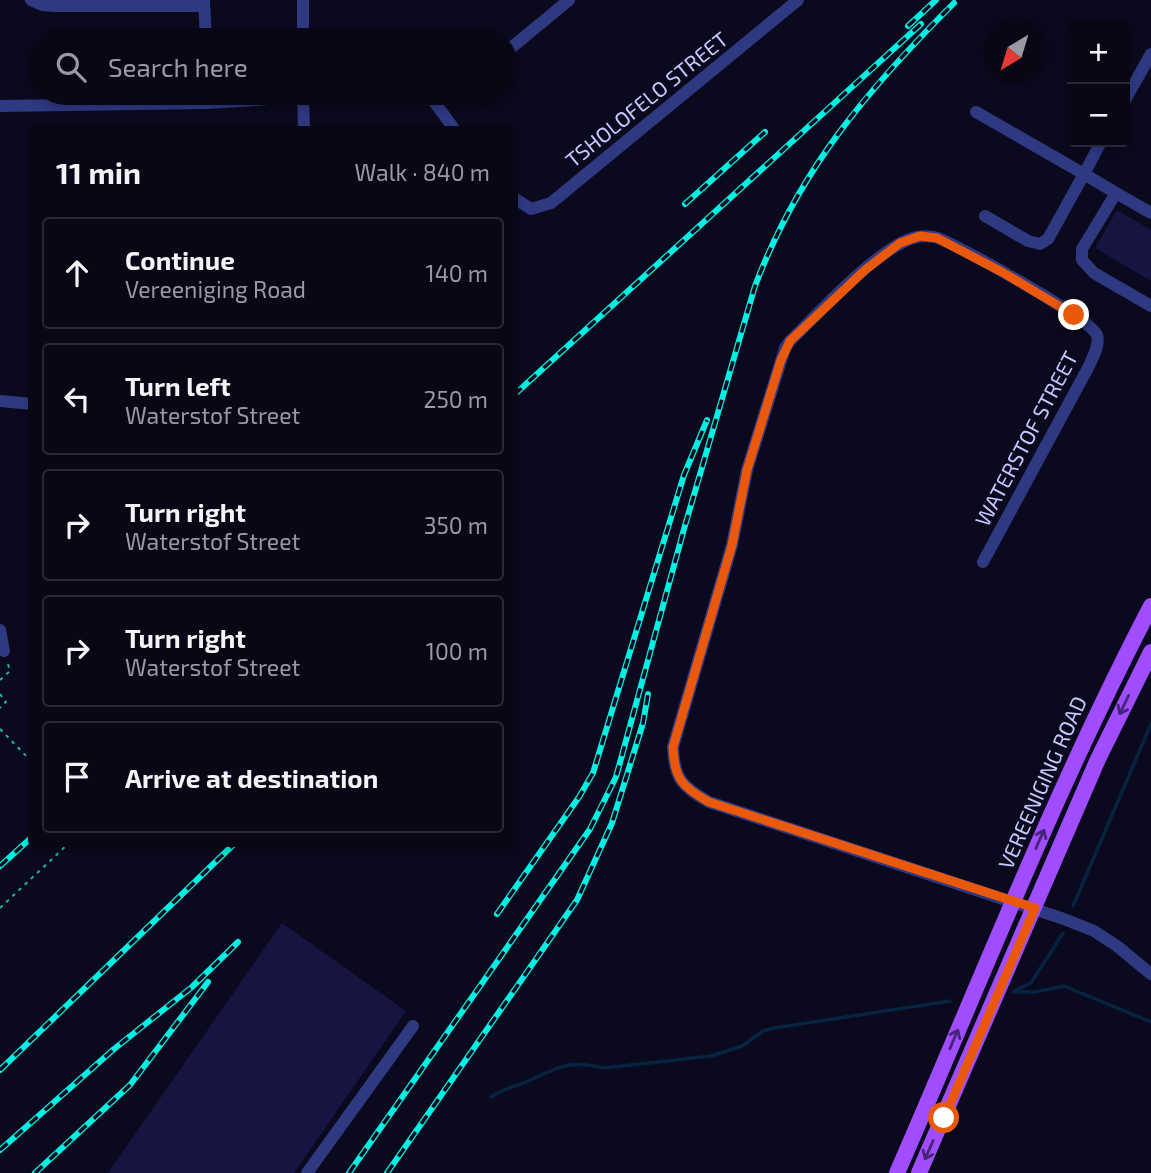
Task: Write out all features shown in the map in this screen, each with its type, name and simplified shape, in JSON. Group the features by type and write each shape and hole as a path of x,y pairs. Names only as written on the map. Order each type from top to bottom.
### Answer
{"main road":[{"name":"VEREENIGING ROAD","path":"897,1173 1080,748 1151,606"},
{"name":"VEREENIGING ROAD","path":"919,1173 1098,759 1151,652"}],"street":[{"path":"31,0 53,6 204,3 205,28"},
{"path":"303,28 303,0 311,0"},
{"path":"518,42 569,0"},
{"name":"TSHOLOFELO STREET","path":"518,201 530,209 551,203 798,0"},
{"path":"1130,91 1151,54"},
{"path":"0,106 28,105"},
{"path":"303,105 304,126"},
{"path":"442,105 453,126"},
{"path":"976,112 1151,213"},
{"path":"985,216 1028,241 1040,244 1048,239 1098,147"},
{"path":"1116,193 1082,249 1082,260 1094,273 1151,306"},
{"name":"WATERSTOF STREET","path":"983,562 1089,366 1098,344 1097,335 1074,315 1002,272 937,238 920,236 900,243 865,270 785,348 747,470 732,545 673,747 675,772 692,793 709,802 1035,908 1094,931 1151,974"},
{"path":"0,401 28,404"},
{"path":"0,631 4,651"},
{"path":"307,1173 414,1026"}],"path":[{"path":"0,680 10,671 4,651"},
{"path":"0,694 6,702 0,708"},
{"path":"0,729 28,758"},
{"path":"0,908 65,847"}],"building":[{"path":"1117,210 1151,230 1151,281 1095,248"},
{"path":"282,923 406,1011 294,1173 108,1173"}],"waterway":[{"path":"1073,906 1151,724"},
{"path":"1014,991 1031,983 1063,933"},
{"path":"1013,992 1035,992 1064,986 1151,1022"},
{"path":"491,1097 563,1066 581,1064 604,1068 711,1056 742,1046 763,1031 774,1028 950,1001"}],"railway":[{"path":"908,26 936,0"},
{"path":"349,1173 590,829 616,777 684,529 755,286 773,244 792,205 838,134 892,68 954,3"},
{"path":"518,391 921,24"},
{"path":"685,204 765,132"},
{"path":"497,914 593,773 684,475 707,420"},
{"path":"387,1173 577,900 612,823 643,723 648,694"},
{"path":"0,866 28,841"},
{"path":"0,1070 231,847"},
{"path":"0,1150 114,1049 192,987 238,942"},
{"path":"35,1173 130,1085 208,982"}],"route":[{"path":"944,1118 1035,908 709,802 692,793 682,783 675,772 673,747 732,545 747,470 781,360 790,341 865,270 900,243 920,236 937,238 1002,272 1074,315"}]}
